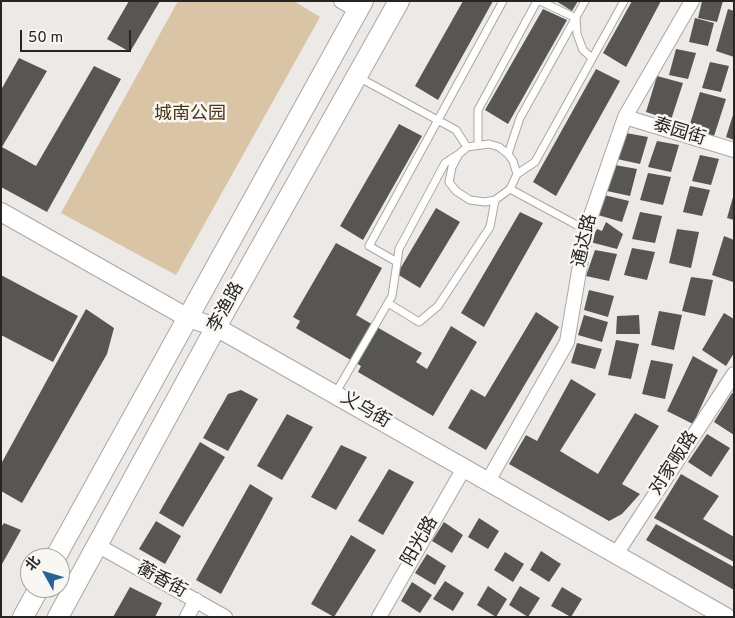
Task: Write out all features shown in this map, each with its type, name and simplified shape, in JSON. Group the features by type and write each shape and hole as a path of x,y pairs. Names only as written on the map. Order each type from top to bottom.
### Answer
{"main road":[{"name":"李渔路","path":"58,617 216,326 399,1"},
{"name":"李渔路","path":"61,548 361,6"},
{"path":"23,617 33,598"}],"street":[{"path":"340,1 361,6"},
{"name":"通达路","path":"488,481 567,342 586,230 625,117 692,1"},
{"name":"泰园街","path":"625,117 734,150"},
{"name":"义乌街","path":"1,212 188,318 216,326 726,617"},
{"name":"对家畈路","path":"616,554 734,374"},
{"name":"阳光路","path":"379,617 464,468"},
{"name":"蘅香街","path":"97,545 225,617"},
{"path":"187,617 196,600"}],"lane":[{"path":"397,262 369,246 503,1"},
{"path":"478,145 478,110 538,1 576,18"},
{"path":"508,154 520,118 585,1"},
{"path":"459,154 449,182 456,191 470,200 484,202 495,200 510,189 517,174 535,162 624,1"},
{"path":"576,18 577,34 583,50 592,58"},
{"path":"357,76 456,130 468,147"},
{"path":"335,394 392,296 399,249 445,163 468,147 489,144 499,147 508,154 513,161 517,174"},
{"path":"510,189 586,230"},
{"path":"388,303 419,322 438,306 490,227 495,200"}],"green space":[{"name":"城南公园","path":"178,1 294,1 320,17 176,275 61,213"}],"building":[{"path":"129,1 160,1 130,52 107,39"},
{"path":"463,1 493,1 438,100 415,86"},
{"path":"556,1 578,1 572,11"},
{"path":"632,1 661,1 626,67 603,53"},
{"path":"702,1 723,1 717,22 698,18"},
{"path":"543,9 567,20 508,124 485,110"},
{"path":"728,9 734,11 734,57 716,51"},
{"path":"695,18 714,23 708,46 689,42"},
{"path":"676,49 696,53 688,79 669,75"},
{"path":"19,58 47,71 2,147 36,166 94,66 121,79 47,212 1,187 1,90"},
{"path":"710,62 729,66 721,92 702,88"},
{"path":"596,69 620,81 556,196 533,182"},
{"path":"657,76 683,83 671,120 646,112"},
{"path":"700,92 726,99 714,136 689,127"},
{"path":"734,115 734,140 726,137"},
{"path":"399,124 422,136 363,240 340,226"},
{"path":"626,133 648,137 640,164 617,159"},
{"path":"657,141 679,145 671,172 648,167"},
{"path":"700,155 719,159 711,185 692,181"},
{"path":"615,165 637,169 630,196 607,191"},
{"path":"648,173 671,177 663,205 640,200"},
{"path":"690,186 710,190 702,216 683,212"},
{"path":"604,195 629,201 622,222 598,215"},
{"path":"734,197 734,220 727,218"},
{"path":"436,208 460,222 420,288 397,274"},
{"path":"520,212 543,223 484,327 461,313"},
{"path":"640,212 662,216 655,243 632,239"},
{"path":"606,222 623,234 617,249 590,242 597,229 602,231"},
{"path":"677,229 699,232 691,268 669,263"},
{"path":"724,236 734,240 733,282 712,275"},
{"path":"336,243 382,268 356,315 422,353 416,362 427,369 451,326 477,342 433,416 358,372 361,366 296,328 300,321 293,317"},
{"path":"632,248 655,252 647,280 624,275"},
{"path":"595,250 617,254 609,281 586,276"},
{"path":"1,275 78,316 53,362 1,335"},
{"path":"691,277 713,280 705,316 682,311"},
{"path":"589,290 614,296 608,317 584,310"},
{"path":"86,309 114,328 107,354 22,503 1,491 1,464"},
{"path":"659,311 682,315 674,350 651,345"},
{"path":"536,312 559,327 486,450 448,428 471,389 485,397"},
{"path":"724,313 734,319 734,353 726,366 702,350"},
{"path":"584,315 608,322 602,342 578,335"},
{"path":"639,315 640,334 616,334 617,316"},
{"path":"616,340 639,344 631,379 608,375"},
{"path":"577,343 602,349 595,369 571,363"},
{"path":"693,356 718,370 693,424 667,411"},
{"path":"651,360 673,364 665,399 642,394"},
{"path":"571,379 596,394 560,451 598,474 635,413 659,426 622,484 640,494 622,514 609,521 509,464 526,435 537,441"},
{"path":"241,390 258,399 228,451 203,438 228,394"},
{"path":"732,393 734,394 734,435 714,422"},
{"path":"287,414 313,427 282,480 257,466"},
{"path":"707,434 730,448 711,477 688,462"},
{"path":"200,442 225,457 183,527 159,513"},
{"path":"341,445 367,457 336,510 311,497"},
{"path":"389,469 414,482 383,535 358,521"},
{"path":"681,474 719,496 703,519 734,537 734,562 654,518"},
{"path":"250,484 273,498 221,594 196,580"},
{"path":"479,518 499,531 488,549 468,537"},
{"path":"156,521 181,536 165,564 139,549"},
{"path":"444,522 463,535 452,553 432,541"},
{"path":"4,523 21,530 1,566 1,527"},
{"path":"656,524 734,567 734,590 646,540"},
{"path":"351,535 376,550 334,617 311,604"},
{"path":"541,551 561,564 549,582 530,570"},
{"path":"505,552 524,564 513,582 494,570"},
{"path":"427,554 446,566 435,585 415,573"},
{"path":"445,581 464,593 453,611 433,599"},
{"path":"412,582 432,595 420,613 401,601"},
{"path":"488,586 507,599 496,617 477,605"},
{"path":"520,586 540,598 528,617 509,605"},
{"path":"130,587 162,603 155,617 113,617"},
{"path":"562,587 582,599 571,617 551,606"}]}
